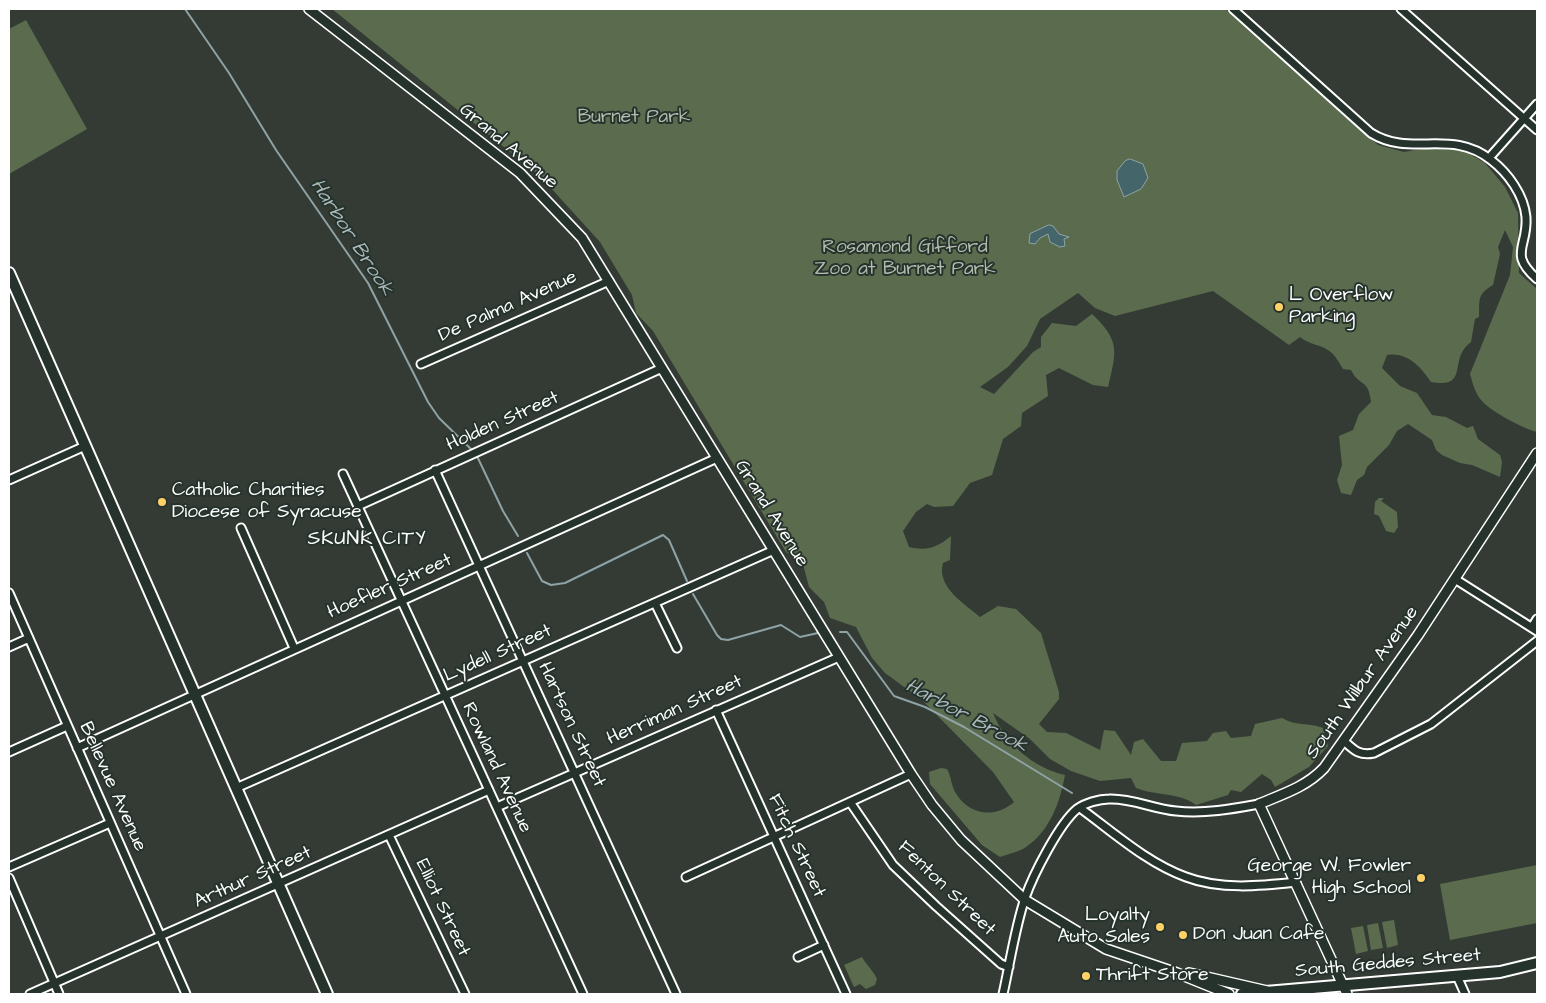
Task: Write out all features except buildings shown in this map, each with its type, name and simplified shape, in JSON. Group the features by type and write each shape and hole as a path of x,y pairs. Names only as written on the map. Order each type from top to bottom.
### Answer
{"main road":[{"path":"9,273 327,994"},
{"name":"South Geddes Street","path":"1242,994 1346,990 1500,972 1537,963"}],"street":[{"name":"Grand Avenue","path":"309,9 520,173 582,238 911,774 932,805 961,840 1024,900 1106,949 1177,973 1229,994"},
{"path":"1232,9 1371,132 1384,141 1396,144 1460,144 1489,158 1512,181 1521,200 1526,217 1522,262 1537,279"},
{"path":"1401,9 1537,130"},
{"path":"1489,158 1537,104"},
{"name":"De Palma Avenue","path":"421,364 609,281"},
{"name":"Holden Street","path":"358,506 662,368"},
{"path":"9,480 85,446"},
{"name":"South Wilbur Avenue","path":"1080,808 1108,798 1125,799 1175,811 1231,810 1259,804 1298,788 1314,779 1344,741 1455,579 1537,453"},
{"name":"Hoefler Street","path":"77,748 294,648 717,458"},
{"name":"Hartson Street","path":"435,470 676,994"},
{"name":"Rowland Avenue","path":"343,474 583,994"},
{"path":"241,528 294,648"},
{"name":"Lydell Street","path":"236,788 774,550"},
{"path":"1455,579 1534,629 1537,619"},
{"name":"Bellevue Avenue","path":"9,593 186,994"},
{"path":"655,603 677,648"},
{"path":"9,647 29,638"},
{"path":"1344,741 1357,753 1364,755 1374,753 1424,728 1450,710 1537,641"},
{"name":"Herriman Street","path":"497,807 839,656"},
{"name":"Fitch Street","path":"716,710 846,994"},
{"path":"9,752 67,726"},
{"path":"686,877 911,774"},
{"name":"Arthur Street","path":"30,994 489,790"},
{"name":"Fenton Street","path":"850,802 893,865 950,919 1002,964 1009,967"},
{"path":"1259,804 1346,990"},
{"path":"1003,994 1024,900 1050,848 1068,819 1080,808 1168,870 1186,878 1234,886 1296,882"},
{"path":"9,867 110,822"},
{"name":"Elliot Street","path":"389,835 465,994"},
{"path":"9,878 59,994"},
{"path":"798,957 824,945"},
{"path":"1177,973 1230,981 1269,992"},
{"path":"1457,976 1465,994"}],"green space":[{"path":"332,9 1225,9 1378,145 1404,152 1426,148 1461,149 1485,163 1505,187 1518,213 1519,273 1537,289 1537,432 1508,420 1487,406 1476,392 1470,374 1510,275 1513,247 1505,230 1498,247 1500,254 1493,285 1481,295 1479,317 1475,319 1471,342 1460,356 1455,377 1451,381 1443,383 1431,382 1412,361 1394,355 1387,355 1382,368 1400,386 1417,393 1432,415 1446,417 1467,428 1473,426 1478,439 1500,455 1502,462 1500,477 1442,455 1436,450 1432,440 1408,424 1397,431 1389,445 1367,467 1364,475 1357,480 1351,495 1341,493 1337,480 1342,465 1339,436 1353,430 1359,414 1371,402 1368,389 1354,376 1351,370 1343,369 1335,356 1328,350 1307,342 1300,337 1289,345 1213,291 1115,316 1095,308 1078,293 1040,319 1027,346 1008,367 980,387 994,394 1033,352 1041,347 1041,337 1052,323 1076,326 1092,314 1108,332 1114,347 1113,364 1108,387 1093,385 1059,368 1046,375 1048,396 1022,413 1021,426 1003,439 992,475 970,483 953,506 934,507 927,504 916,512 903,531 909,547 931,548 951,536 950,560 943,563 942,572 944,580 953,594 980,617 998,606 1016,609 1041,633 1059,692 1059,699 1039,724 1047,732 1066,733 1100,750 1104,730 1115,731 1131,755 1134,742 1143,739 1161,761 1176,761 1182,743 1207,741 1213,733 1226,731 1231,738 1251,736 1255,724 1282,718 1293,723 1323,728 1328,746 1309,767 1275,787 1271,780 1262,774 1241,792 1231,790 1228,795 1196,805 1175,796 1136,788 1131,778 1100,781 1071,771 1050,759 1030,739 993,713 1005,734 1022,753 1042,767 1065,775 1057,805 1042,833 1023,849 1000,857 982,845 930,784 929,772 941,768 947,769 957,795 976,811 999,811 1014,802 993,772 922,700 885,673 872,658 856,627 830,618 824,602 809,587 803,564 786,552 653,331 636,313 632,295 600,242 540,176"},
{"path":"26,20 87,129 9,174 9,29"},
{"path":"1379,498 1384,498 1381,501 1397,512 1398,527 1394,533 1386,531 1379,516 1374,514 1375,502"},
{"path":"1537,865 1537,923 1450,940 1440,884"},
{"path":"1394,920 1398,945 1387,948 1382,922"},
{"path":"1378,923 1383,948 1371,950 1367,925"},
{"path":"1363,926 1368,951 1356,954 1351,928"},
{"path":"862,957 877,979 875,985 866,989 860,984 854,987 844,965"}],"water":[{"path":"1130,159 1143,164 1148,178 1141,189 1124,197 1117,180 1117,171 1125,161"},
{"path":"1049,225 1053,226 1059,234 1069,237 1064,239 1065,246 1060,247 1050,242 1048,234 1040,238 1035,244 1029,243 1030,234"}],"waterway":[{"name":"Harbor Brook","path":"185,9 229,73 276,150 368,283 428,402 439,418 473,451"},
{"name":"Harbor Brook","path":"476,454 503,511 518,536"},
{"name":"Harbor Brook","path":"527,553 542,581 551,585 565,583 663,535 669,540 687,581"},
{"name":"Harbor Brook","path":"693,594 721,639 728,640 781,625 800,637 818,633"},
{"name":"Harbor Brook","path":"840,632 847,632 894,696 925,707 964,727 1072,793"}],"place":[{"name":"L Overflow Parking","path":"1279,307"},
{"name":"Catholic Charities Diocese of Syracuse","path":"162,502"},
{"name":"George W. Fowler High School","path":"1421,878"},
{"name":"Loyalty Auto Sales","path":"1160,927"},
{"name":"Don Juan Cafe","path":"1183,935"},
{"name":"Thrift Store","path":"1086,976"}],"district":[{"name":"SKUNK CITY","path":"367,540"}],"park label":[{"name":"Burnet Park","path":"634,118"},
{"name":"Rosamond Gifford Zoo at Burnet Park","path":"905,259"}]}
